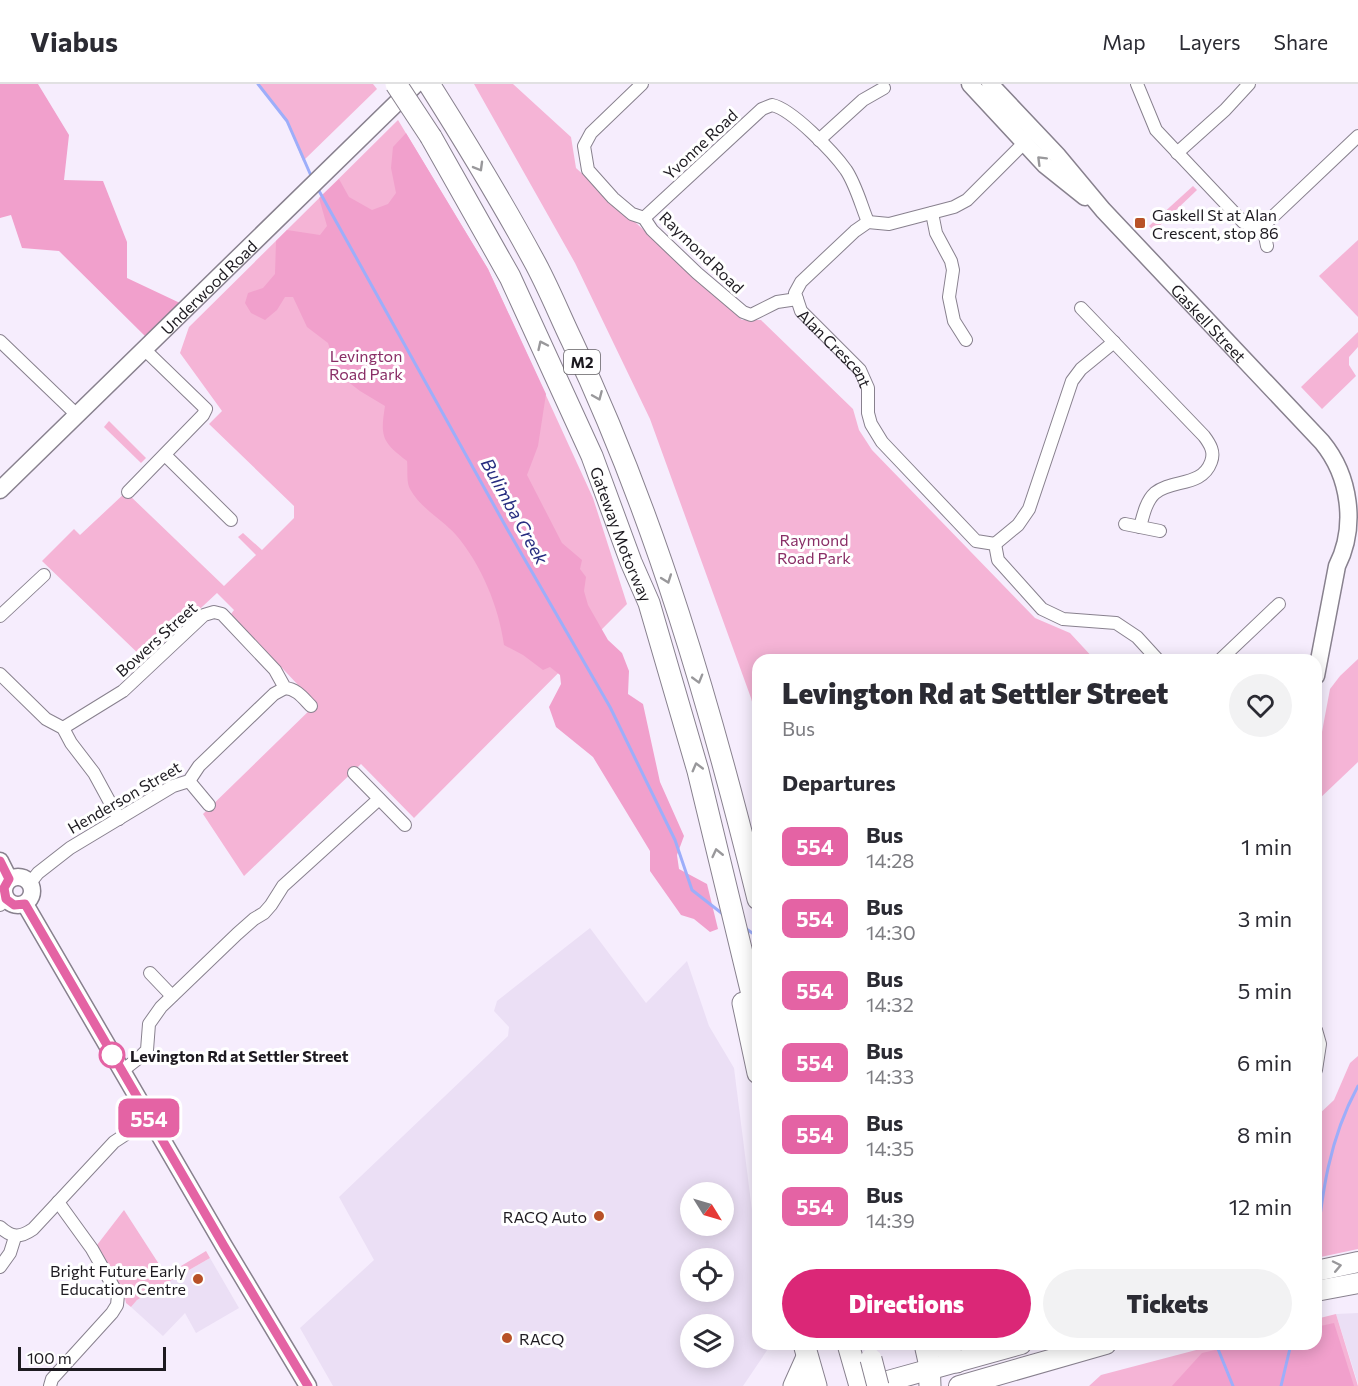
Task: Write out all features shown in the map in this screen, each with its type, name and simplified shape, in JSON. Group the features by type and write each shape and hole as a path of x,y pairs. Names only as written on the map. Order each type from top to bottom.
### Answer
{"highway":[{"name":"Gateway Motorway","path":"396,84 430,137 510,277 592,456 658,633 698,771 726,889 735,949 752,1000"},
{"name":"Gateway Motorway","path":"429,84 534,261 625,460 682,623 752,876"},
{"path":"735,949 752,1041"},
{"path":"794,1386 805,1350"},
{"path":"805,1350 816,1386"},
{"path":"927,1350 930,1378"},
{"path":"946,1350 957,1362"},
{"path":"860,1353 860,1386"},
{"path":"860,1353 878,1386"}],"main road":[{"path":"1322,1270 1358,1262"},
{"path":"1322,1289 1358,1283"},
{"path":"870,1386 930,1378 957,1362 1000,1350"},
{"path":"959,1386 1085,1350"}],"street":[{"name":"Underwood Road","path":"0,490 416,84"},
{"name":"Raymond Road","path":"642,84 591,133 584,146 588,170 613,198 632,214 644,219 652,230 697,273 743,312 751,315 777,302 796,299"},
{"name":"Gaskell Street","path":"970,84 1030,137 1102,210 1316,435 1336,461 1345,488 1348,533 1345,551 1337,566 1320,654"},
{"name":"Gaskell Street","path":"990,84 1030,137"},
{"path":"1137,84 1156,130 1244,222 1254,226 1263,226 1358,136"},
{"path":"1178,153 1225,110 1249,84"},
{"path":"819,141 863,100 884,88"},
{"name":"Yvonne Road","path":"644,219 762,110 772,105 787,111 846,170 868,222"},
{"path":"868,222 888,224 954,207 967,200 1030,137"},
{"path":"932,213 936,233 951,261 953,270 949,297 954,321 966,340"},
{"name":"Alan Crescent","path":"868,222 855,231 801,282 795,293 796,299 801,311 860,370 868,388 868,413 871,424 882,442 976,541 995,544"},
{"path":"1263,226 1267,246"},
{"path":"1082,308 1204,436 1213,455 1210,465 1197,479 1161,489 1153,494 1148,501 1140,527"},
{"path":"0,341 78,415"},
{"path":"1114,342 1081,369 1072,381 1029,509 1018,525 995,544 998,560 1042,609 1063,619 1116,623 1137,637 1153,654"},
{"path":"128,492 203,415 206,409 144,349"},
{"path":"165,455 231,520"},
{"path":"1125,524 1160,531"},
{"path":"0,616 44,575"},
{"path":"1226,654 1279,604"},
{"name":"Bowers Street","path":"63,728 123,691 209,612 222,614 275,670 285,688 299,693 311,706"},
{"path":"0,674 46,719 63,728 71,743 94,773 119,819"},
{"name":"Henderson Street","path":"30,883 54,859 174,786 189,782 199,766 274,694 285,688"},
{"path":"354,773 405,825"},
{"path":"189,782 209,805"},
{"path":"122,1071 147,1050 149,1024 161,1007 237,934 264,913 283,886 379,799"},
{"path":"0,861 9,879"},
{"path":"20,877 30,883 32,894 25,904 14,905 3,902 4,888 9,879 20,877"},
{"path":"25,904 149,1119 308,1386"},
{"path":"150,973 172,996"},
{"path":"0,1227 8,1235 15,1237 25,1235 114,1142 149,1119"},
{"path":"50,1386 52,1379 112,1313 117,1305 118,1295 92,1249 58,1202"},
{"path":"0,1267 10,1253 15,1237"}],"shaded area":[{"name":"RACQ","path":"590,928 646,1003 687,961 709,1026 734,1068 752,1210 752,1350 767,1350 743,1386 333,1386 300,1328 374,1260 339,1197 508,1036 509,1027 494,1011 497,1001"},
{"name":"Bright Future Early Education Centre","path":"210,1258 239,1308 196,1333 185,1313 163,1336 131,1307 137,1300"},
{"path":"1358,1313 1358,1384 1336,1314"}],"green space":[{"path":"0,84 38,84 69,135 64,180 103,181 127,242 127,278 180,303 146,337 59,251 22,248 11,215 0,218"},
{"path":"258,84 373,84 377,89 303,161 287,121"},
{"name":"Raymond Road Park","path":"474,84 513,84 571,137 576,168 742,320 761,320 853,409 859,430 872,450 1035,618 1070,633 1089,654 752,654 752,702 650,419 575,263"},
{"name":"Levington Road Park","path":"398,120 488,269 593,498 627,604 414,818 361,764 244,876 203,814 316,704 231,614 234,610 217,593 145,660 42,561 74,529 80,535 126,492 224,586 256,555 238,537 243,533 262,550 294,518 294,506 209,424 222,411 180,353 189,327"},
{"path":"406,133 488,269 546,394 538,446 527,475 562,543 582,560 580,569 586,577 584,591 588,605 608,640 622,653 629,671 628,694 643,704 660,782 684,836 677,855 679,869 707,884 718,929 710,932 694,919 681,915 650,871 650,851 593,757 556,727 549,707 561,684 560,675 550,667 543,670 523,655 504,645 498,616 488,587 473,559 456,535 419,502 410,489 407,461 392,449 383,432 385,406 338,374 328,343 307,327 293,297 285,297 277,310 265,320 251,313 245,303 248,293 263,288 275,274 276,241 287,230 320,235 327,226 319,198 339,179 349,197 372,210 388,204 396,193 391,168 393,147"},
{"path":"1193,186 1197,190 1154,231 1149,226"},
{"path":"1358,240 1358,317 1319,276"},
{"path":"1358,332 1358,347 1349,357 1349,365 1356,376 1322,409 1301,387"},
{"path":"109,421 146,458 141,463 104,427"},
{"path":"1358,659 1358,762 1322,796 1322,732 1330,689"},
{"path":"1358,1056 1358,1249 1322,1257 1322,1111 1334,1100 1350,1063"},
{"path":"124,1210 166,1275 206,1251 210,1258 137,1300 131,1307 126,1303 124,1293 97,1245"},
{"path":"1336,1314 1358,1386 1089,1386 1101,1375 1196,1350 1322,1350 1322,1318"},
{"path":"1334,1323 1354,1386 1172,1386 1202,1353 1215,1350 1322,1350 1322,1326"}],"waterway":[{"name":"Bulimba Creek","path":"258,84 287,121 312,178"},
{"name":"Bulimba Creek","path":"318,189 506,527 610,707 675,840 692,890 724,915"},
{"name":"Bulimba Creek","path":"745,928 752,933"},
{"path":"1322,1201 1328,1167 1340,1126 1358,1086"},
{"name":"Bulimba Creek","path":"1218,1350 1233,1386"},
{"path":"1281,1386 1290,1350"}],"bus line":[{"name":"554","path":"0,861 9,879 3,892 6,899 14,905 25,904 308,1386"}],"place":[{"name":"Gaskell St at Alan Crescent, stop 86","path":"1140,223"},
{"name":"Levington Rd at Settler Street","path":"112,1055"},
{"name":"RACQ Auto","path":"599,1216"},
{"name":"Bright Future Early Education Centre","path":"198,1279"},
{"name":"RACQ","path":"507,1338"}]}
